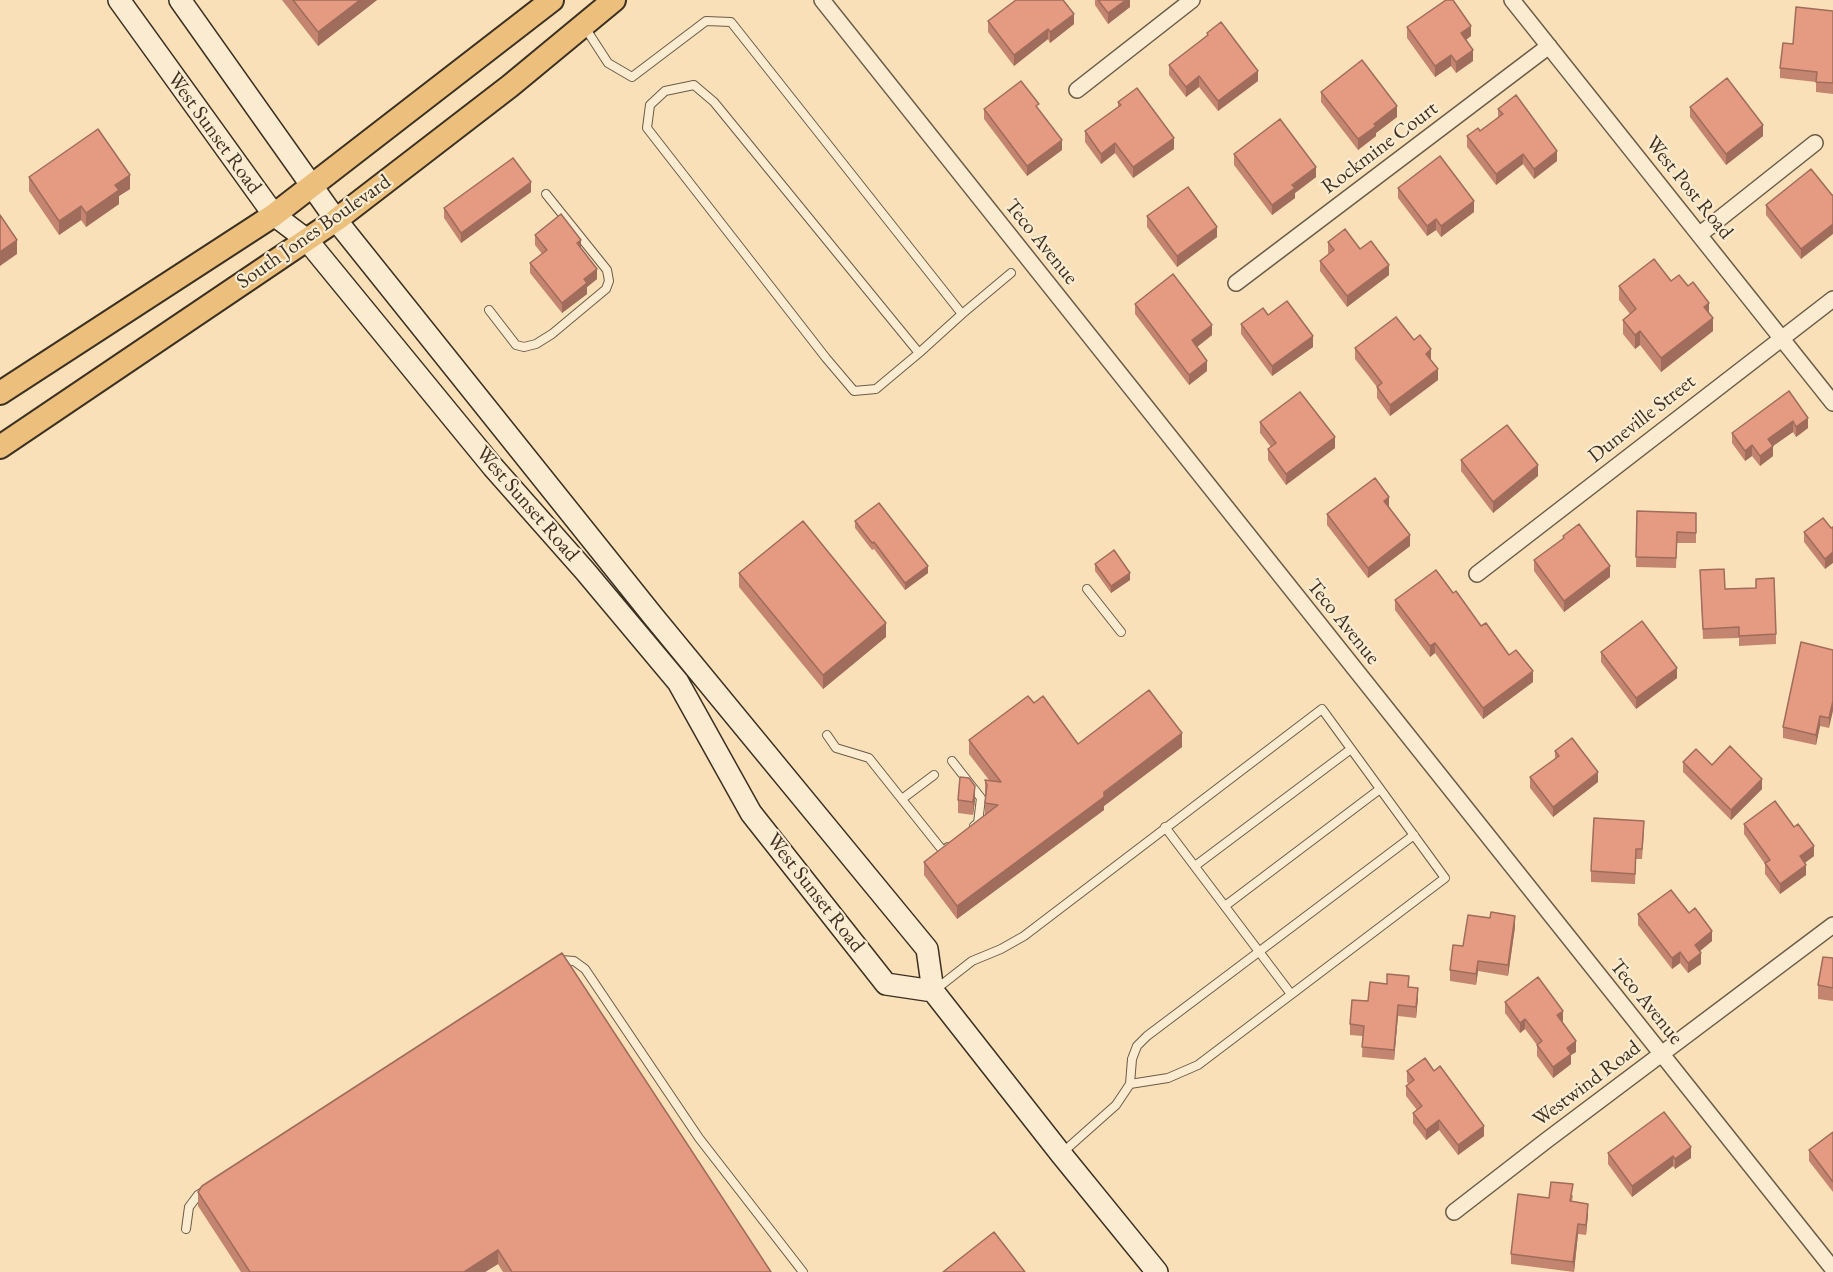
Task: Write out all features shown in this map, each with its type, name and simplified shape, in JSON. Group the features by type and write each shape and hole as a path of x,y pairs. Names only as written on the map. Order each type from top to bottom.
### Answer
{"main road":[{"name":"West Sunset Road","path":"119,0 274,215 307,240 493,467 585,570 678,682 752,813 886,984 933,991 927,949 661,626 336,220 180,0"},
{"name":"South Jones Boulevard","path":"0,393 274,215 552,0"},
{"name":"South Jones Boulevard","path":"0,447 336,220 510,86 614,0"},
{"path":"933,991 1157,1272"}],"street":[{"name":"Teco Avenue","path":"822,0 1833,1269"},
{"path":"1077,90 1192,0"},
{"name":"West Post Road","path":"1512,0 1833,403"},
{"name":"Rockmine Court","path":"1236,284 1549,46"},
{"path":"1699,235 1815,143"},
{"name":"Duneville Street","path":"1477,574 1833,299"},
{"name":"Westwind Road","path":"1454,1212 1833,925"}],"lane":[{"path":"584,25 608,63 632,77 706,21 731,22 962,314"},
{"path":"919,353 714,102 693,85 665,91 650,105 647,128 854,392 876,389 919,353 962,314 1011,273"},
{"path":"489,310 516,345 524,347 536,344 552,334 606,289 609,281 607,270 546,194"},
{"path":"1087,589 1120,632"},
{"path":"933,991 972,961 1024,936 1322,709 1445,878 1198,1065 1168,1078 1130,1084"},
{"path":"827,735 836,748 869,758 943,851 952,844"},
{"path":"1195,866 1351,749"},
{"path":"952,761 981,798 978,823 969,830"},
{"path":"902,799 934,775"},
{"path":"1225,906 1380,789"},
{"path":"1165,827 1291,994"},
{"path":"1061,1154 1116,1105 1130,1084 1132,1059 1137,1046 1147,1036 1414,835"},
{"path":"551,967 561,960 574,961 585,969 699,1138 803,1272"},
{"path":"186,1229 189,1207 198,1195 208,1189"}],"building":[{"path":"293,0 360,0 318,32"},
{"path":"1016,0 1063,0 1074,14 1050,32 1048,29 1014,55 988,21"},
{"path":"1098,0 1126,0 1108,13"},
{"path":"1446,0 1453,0 1471,26 1461,33 1473,50 1456,62 1451,55 1435,66 1407,27"},
{"path":"1796,7 1833,11 1833,83 1816,82 1817,72 1780,68 1783,43 1793,44"},
{"path":"1221,22 1258,71 1218,101 1199,76 1186,87 1169,65"},
{"path":"1362,60 1397,106 1358,139 1321,92"},
{"path":"1727,78 1763,125 1726,154 1690,107"},
{"path":"1021,81 1039,104 1036,106 1062,140 1027,166 984,109"},
{"path":"1137,88 1174,138 1133,167 1115,143 1101,154 1085,131 1121,105 1118,102"},
{"path":"1516,95 1557,151 1534,169 1523,154 1496,174 1467,136 1478,128 1480,131 1503,114 1498,109"},
{"path":"1280,119 1316,167 1292,185 1295,188 1272,205 1234,154"},
{"path":"98,129 130,175 115,185 119,190 86,213 81,206 59,221 29,177"},
{"path":"1440,156 1474,201 1441,226 1436,219 1427,226 1398,188"},
{"path":"513,158 531,182 461,233 444,208"},
{"path":"1811,169 1833,195 1833,224 1801,249 1766,205"},
{"path":"1188,187 1217,227 1177,256 1147,216"},
{"path":"561,214 581,240 577,243 597,269 584,279 587,283 562,303 530,263 547,250 535,235"},
{"path":"0,215 17,240 0,252"},
{"path":"1345,229 1360,249 1371,241 1389,265 1347,296 1320,261 1334,250 1328,242"},
{"path":"1654,259 1671,281 1679,275 1688,286 1693,282 1709,303 1704,307 1713,318 1661,358 1640,331 1635,335 1623,320 1636,309 1619,286"},
{"path":"1173,274 1212,325 1192,340 1207,361 1189,375 1135,304"},
{"path":"1287,301 1313,336 1272,366 1241,324 1263,308 1268,315"},
{"path":"1396,317 1414,340 1420,335 1431,349 1426,354 1438,369 1390,405 1377,387 1382,383 1355,348"},
{"path":"1789,391 1808,418 1796,427 1793,421 1768,439 1773,446 1760,456 1752,445 1745,451 1732,433"},
{"path":"1300,392 1335,437 1286,474 1268,449 1276,443 1260,422"},
{"path":"1507,425 1538,465 1493,502 1461,460"},
{"path":"1375,478 1389,497 1384,501 1410,535 1368,568 1327,514"},
{"path":"879,503 928,566 905,583 855,521"},
{"path":"1637,511 1696,513 1696,533 1677,532 1676,558 1636,557"},
{"path":"1823,518 1831,528 1833,527 1833,552 1825,559 1804,532"},
{"path":"803,521 886,623 823,675 739,573"},
{"path":"1579,524 1610,566 1564,601 1534,560"},
{"path":"1114,550 1130,573 1111,586 1095,564"},
{"path":"1724,569 1725,589 1756,588 1756,579 1774,578 1776,634 1739,636 1739,627 1703,629 1700,570"},
{"path":"1436,570 1453,593 1456,591 1481,626 1486,623 1509,655 1516,650 1533,671 1483,708 1435,643 1430,646 1395,600"},
{"path":"1642,621 1677,668 1636,698 1601,652"},
{"path":"1801,642 1833,650 1833,701 1829,718 1820,716 1816,735 1783,727"},
{"path":"1149,690 1182,733 1104,792 1104,797 957,906 924,862 998,805 985,803 987,785 985,780 1001,782 969,740 1028,696 1034,703 1043,696 1078,744"},
{"path":"1572,738 1598,772 1553,807 1530,777 1559,756 1555,751"},
{"path":"1730,746 1762,779 1731,810 1683,762 1696,749 1712,765"},
{"path":"960,777 969,778 975,786 973,802 958,800"},
{"path":"1775,801 1794,827 1798,824 1814,846 1800,856 1806,865 1780,884 1765,863 1770,860 1744,824"},
{"path":"1594,818 1644,821 1642,849 1636,849 1635,874 1591,871"},
{"path":"1671,890 1689,913 1695,908 1712,931 1695,945 1701,953 1688,963 1680,952 1672,958 1638,914"},
{"path":"1491,912 1515,916 1508,965 1478,961 1476,974 1450,970 1453,945 1463,946 1468,915 1490,918"},
{"path":"562,953 771,1272 512,1272 498,1250 464,1272 250,1272 198,1192 202,1186"},
{"path":"1823,957 1833,958 1833,988 1818,985"},
{"path":"1387,974 1409,976 1408,987 1418,988 1416,1007 1398,1005 1394,1050 1362,1047 1364,1026 1350,1024 1352,1000 1368,1001 1370,982 1387,984"},
{"path":"1538,977 1563,1011 1557,1015 1576,1041 1567,1048 1571,1054 1553,1067 1537,1045 1542,1041 1525,1019 1520,1023 1505,1002"},
{"path":"1425,1058 1434,1071 1440,1066 1484,1126 1458,1145 1439,1120 1426,1130 1413,1113 1422,1106 1406,1086 1414,1080 1407,1071"},
{"path":"1664,1112 1691,1147 1675,1159 1673,1156 1632,1186 1608,1153"},
{"path":"1833,1132 1833,1182 1809,1150"},
{"path":"1551,1182 1573,1184 1570,1201 1588,1204 1586,1225 1578,1224 1573,1262 1511,1254 1518,1194 1549,1198"},
{"path":"994,1232 1025,1272 943,1272"}]}
